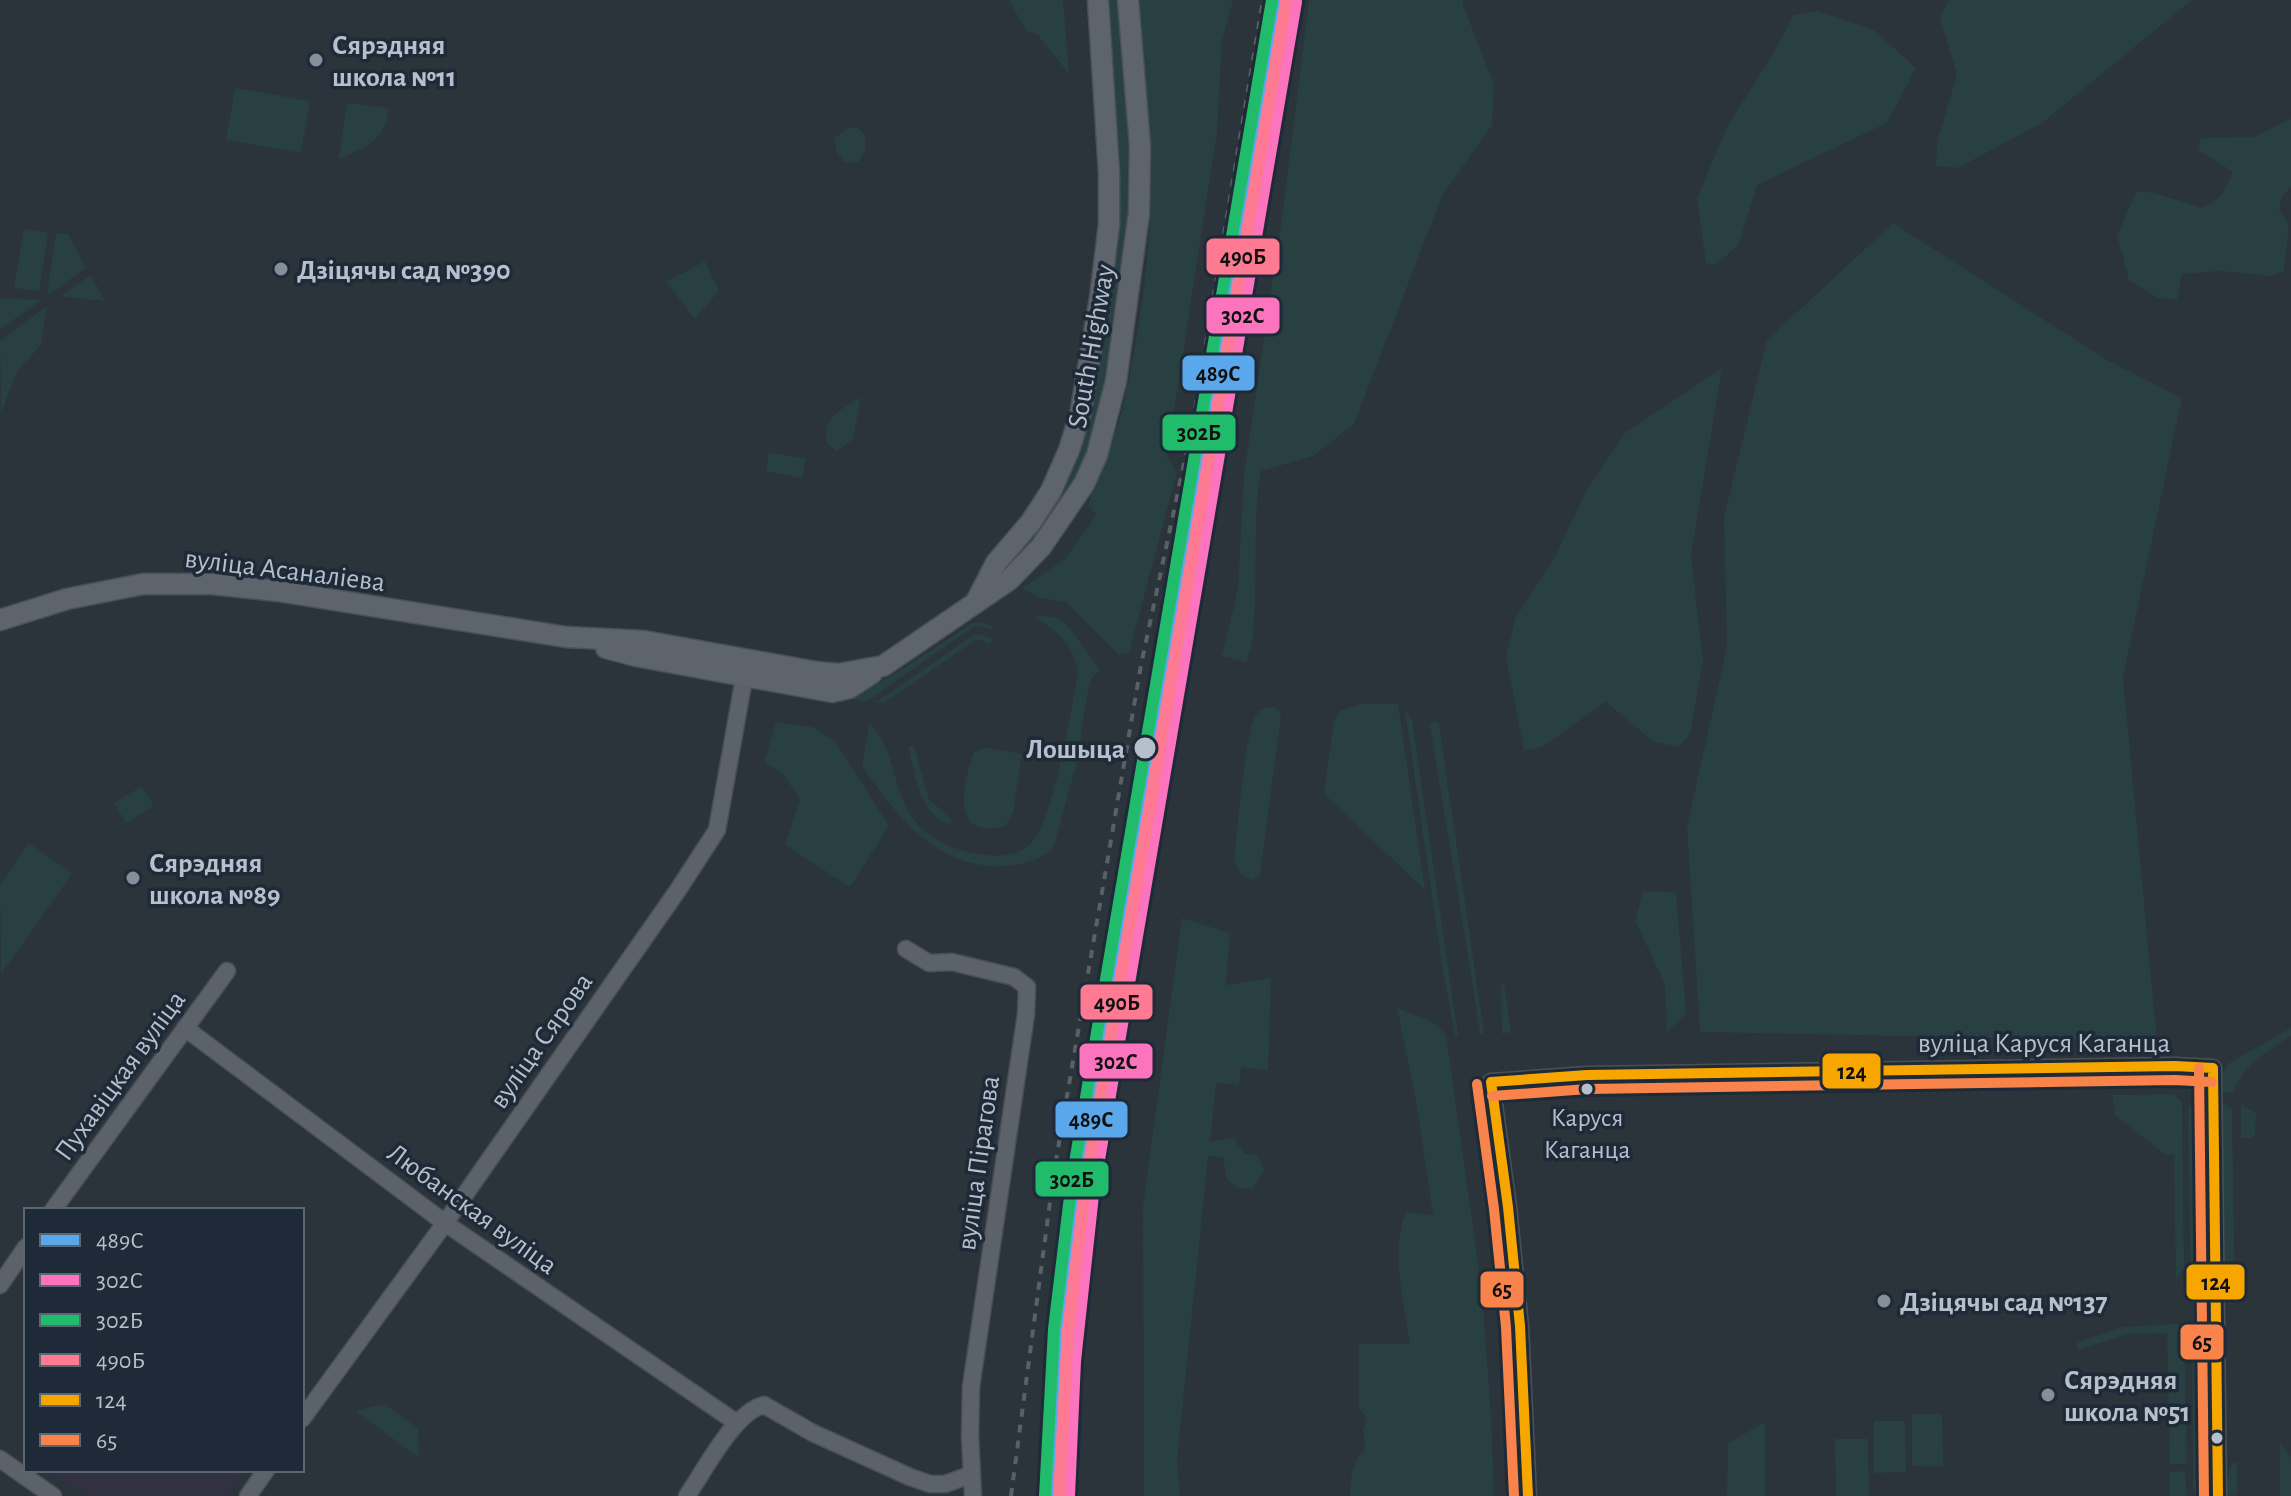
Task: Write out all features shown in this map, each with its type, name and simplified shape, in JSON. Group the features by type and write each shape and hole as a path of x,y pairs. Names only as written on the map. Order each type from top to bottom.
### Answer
{"main road":[{"name":"South Highway","path":"977,600 996,563 1031,522 1051,491 1080,415 1109,224 1109,173 1098,0"},
{"name":"South Highway","path":"977,600 1009,580 1041,547 1084,484 1105,431 1124,336 1139,213 1140,146 1128,0"},
{"name":"вуліца Асаналіева","path":"0,620 67,599 143,584 212,584 278,591 566,637 636,656 746,668 832,692 849,688 977,600"}],"street":[{"name":"вуліца Сярова","path":"304,1416 445,1223 717,830 746,668"},
{"name":"вуліца Пірагова","path":"906,949 929,963 967,965 1014,977 1027,987 1026,1014 971,1387 970,1475"},
{"name":"Пухавіцкая вуліца","path":"54,1208 227,971"},
{"name":"Любанская вуліца","path":"185,1028 445,1223 737,1423"},
{"name":"вуліца Каруся Каганца","path":"1528,1496 1520,1326 1491,1082 1587,1075 2175,1066 2213,1068 2218,1496"},
{"path":"0,1285 24,1250"},
{"path":"687,1496 737,1423 754,1407 764,1405 813,1433 930,1484 945,1484 970,1475 973,1496"},
{"path":"0,1459 53,1496"},
{"path":"248,1496 265,1472"}],"shaded area":[{"path":"244,1472 228,1496 87,1496 52,1474"}],"green space":[{"path":"1009,0 1063,0 1069,74 1037,34 1026,31"},
{"path":"1107,0 1118,0 1130,163 1125,260 1107,382 1095,432 1070,487 1030,544 1006,570 1002,565 1050,506 1119,203"},
{"path":"1138,0 1233,0 1222,42 1217,132 1167,458 1177,472 1129,653 1119,655 1066,602 1041,598 1022,588 1065,559 1097,514 1088,507 1119,423 1129,378 1145,279 1151,178"},
{"path":"1309,0 1463,0 1494,84 1492,125 1442,196 1354,424 1313,456 1261,471 1256,519 1254,632 1246,662 1222,656 1238,588 1244,474 1281,224"},
{"path":"1949,0 2192,0 2042,123 1958,168 1936,166 1937,143 1957,74 1940,18"},
{"path":"1817,11 1874,30 1916,68 1887,123 1757,185 1739,244 1716,265 1706,263 1697,198 1728,125 1794,15"},
{"path":"235,88 310,101 301,153 226,140"},
{"path":"347,103 389,108 379,136 339,159"},
{"path":"2291,119 2291,187 2282,196 2279,210 2289,224 2284,271 2271,276 2221,271 2182,274 2177,300 2158,298 2129,280 2117,235 2137,191 2203,208 2221,196 2233,172 2198,149 2201,138 2253,137"},
{"path":"848,128 858,128 865,136 865,150 858,162 845,163 836,150 834,138"},
{"path":"1893,223 2107,360 2182,398 2123,677 2157,1041 1700,1032 1687,826 1727,647 1724,517 1767,340"},
{"path":"24,229 48,233 39,291 14,288"},
{"path":"56,233 68,234 86,268 47,293"},
{"path":"705,261 719,291 695,319 666,282"},
{"path":"91,275 105,301 60,296"},
{"path":"0,298 42,300 0,329"},
{"path":"47,306 41,345 17,371 1,414 0,341"},
{"path":"1722,368 1691,555 1703,662 1690,734 1679,747 1654,742 1606,702 1542,747 1524,751 1506,656 1516,617 1556,555 1585,493 1625,433"},
{"path":"861,397 853,439 837,451 827,444 827,427 834,415"},
{"path":"769,452 806,459 802,478 766,471"},
{"path":"1036,615 1057,618 1068,626 1100,670 1090,684 1081,747 1054,846 1032,861 1016,865 990,866 966,862 925,840 907,824 876,786 862,766 869,724 885,745 905,806 924,831 947,845 980,854 1004,855 1025,848 1039,830 1047,811 1078,674 1069,648"},
{"path":"979,622 994,626 990,629 975,626 867,701 851,699 850,696 890,677 971,624"},
{"path":"975,634 992,638 991,645 976,640 885,702 875,703"},
{"path":"1361,704 1398,704 1425,890 1324,794 1334,721 1340,711"},
{"path":"1273,707 1279,710 1281,716 1260,875 1251,881 1241,874 1234,860 1242,784 1248,741 1256,715"},
{"path":"1405,710 1412,720 1458,1035 1455,1036 1443,971"},
{"path":"1434,721 1439,724 1484,1033 1480,1034 1430,724"},
{"path":"776,722 812,727 835,741 889,826 850,887 785,845 800,800 783,774 764,763"},
{"path":"908,746 914,746 929,799 951,819 951,824 940,820 925,803"},
{"path":"987,748 1022,754 1013,813 1005,826 987,829 975,826 968,818 964,793 974,752"},
{"path":"142,786 154,806 126,823 114,803"},
{"path":"29,843 72,874 1,974 0,885"},
{"path":"1643,891 1676,892 1686,1013 1667,1032 1665,984 1635,921"},
{"path":"1182,918 1230,933 1226,985 1271,978 1268,1071 1241,1067 1239,1085 1216,1083 1210,1142 1233,1137 1244,1153 1258,1156 1264,1171 1253,1188 1240,1189 1227,1180 1223,1157 1208,1156 1177,1461 1180,1496 1144,1496 1143,1206"},
{"path":"1501,983 1504,983 1510,1025 1510,1032 1502,1034"},
{"path":"1397,1008 1434,1023 1446,1034 1482,1292 1494,1496 1350,1496 1353,1470 1365,1448 1363,1430 1367,1418 1359,1408 1359,1344 1410,1344 1400,1278 1401,1228 1406,1212 1433,1215 1416,1100"},
{"path":"2291,1028 2291,1036 2250,1067 2233,1092 2221,1093 2220,1077 2228,1064"},
{"path":"2169,1073 2169,1082 1941,1088 1944,1081 1951,1079"},
{"path":"2174,1094 2182,1103 2184,1269 2176,1280 2174,1155 2166,1155 2115,1115 2112,1095"},
{"path":"2226,1104 2232,1109 2235,1306 2224,1302 2222,1288 2221,1105"},
{"path":"2188,1105 2197,1106 2198,1111 2201,1295 2197,1303 2191,1303"},
{"path":"2241,1105 2256,1113 2255,1135 2250,1138 2241,1138"},
{"path":"2192,1322 2200,1327 2201,1333 2204,1495 2196,1495 2193,1490"},
{"path":"2175,1324 2184,1331 2187,1464 2170,1464 2167,1333 2129,1334 2077,1350 2078,1342 2123,1327"},
{"path":"384,1404 418,1428 419,1458 356,1411"},
{"path":"1912,1414 1942,1414 1943,1467 1912,1466"},
{"path":"1874,1421 1905,1421 1906,1472 1874,1473"},
{"path":"1765,1422 1765,1496 1727,1496 1728,1443"},
{"path":"1835,1439 1868,1439 1869,1496 1836,1496"},
{"path":"2280,1442 2291,1457 2291,1496 2280,1496"},
{"path":"2232,1463 2237,1463 2237,1491 2236,1495 2227,1495 2227,1479"},
{"path":"2185,1471 2187,1496 2170,1496 2170,1472"}],"railway":[{"path":"1011,1496 1054,1172 1141,665 1193,421 1263,0"}],"transit line":[{"name":"302Б","path":"1045,1496 1054,1329 1072,1180 1272,0"},
{"name":"489С","path":"1055,1496 1061,1360 1079,1193 1282,0"},
{"name":"490Б","path":"1059,1496 1068,1330 1086,1182 1286,2"},
{"name":"302С","path":"1069,1496 1075,1361 1093,1195 1296,2"},
{"name":"124","path":"1491,1082 1587,1075 2175,1066 2213,1068"},
{"name":"65","path":"2199,1068 2204,1496"},
{"name":"124","path":"2213,1068 2218,1496"},
{"name":"65","path":"1492,1096 1588,1089 2175,1080 2212,1082"},
{"name":"124","path":"1491,1082 1520,1326 1528,1496"},
{"name":"65","path":"1477,1084 1506,1327 1514,1496"}],"place":[{"name":"Сярэдняя школа №11","path":"316,60"},
{"name":"Дзіцячы сад №390","path":"281,269"},
{"name":"Лошыца","path":"1145,748"},
{"name":"Сярэдняя школа №89","path":"133,878"},
{"name":"Каруся Каганца","path":"1587,1089"},
{"name":"Дзіцячы сад №137","path":"1884,1301"},
{"name":"Сярэдняя школа №51","path":"2048,1395"}]}
